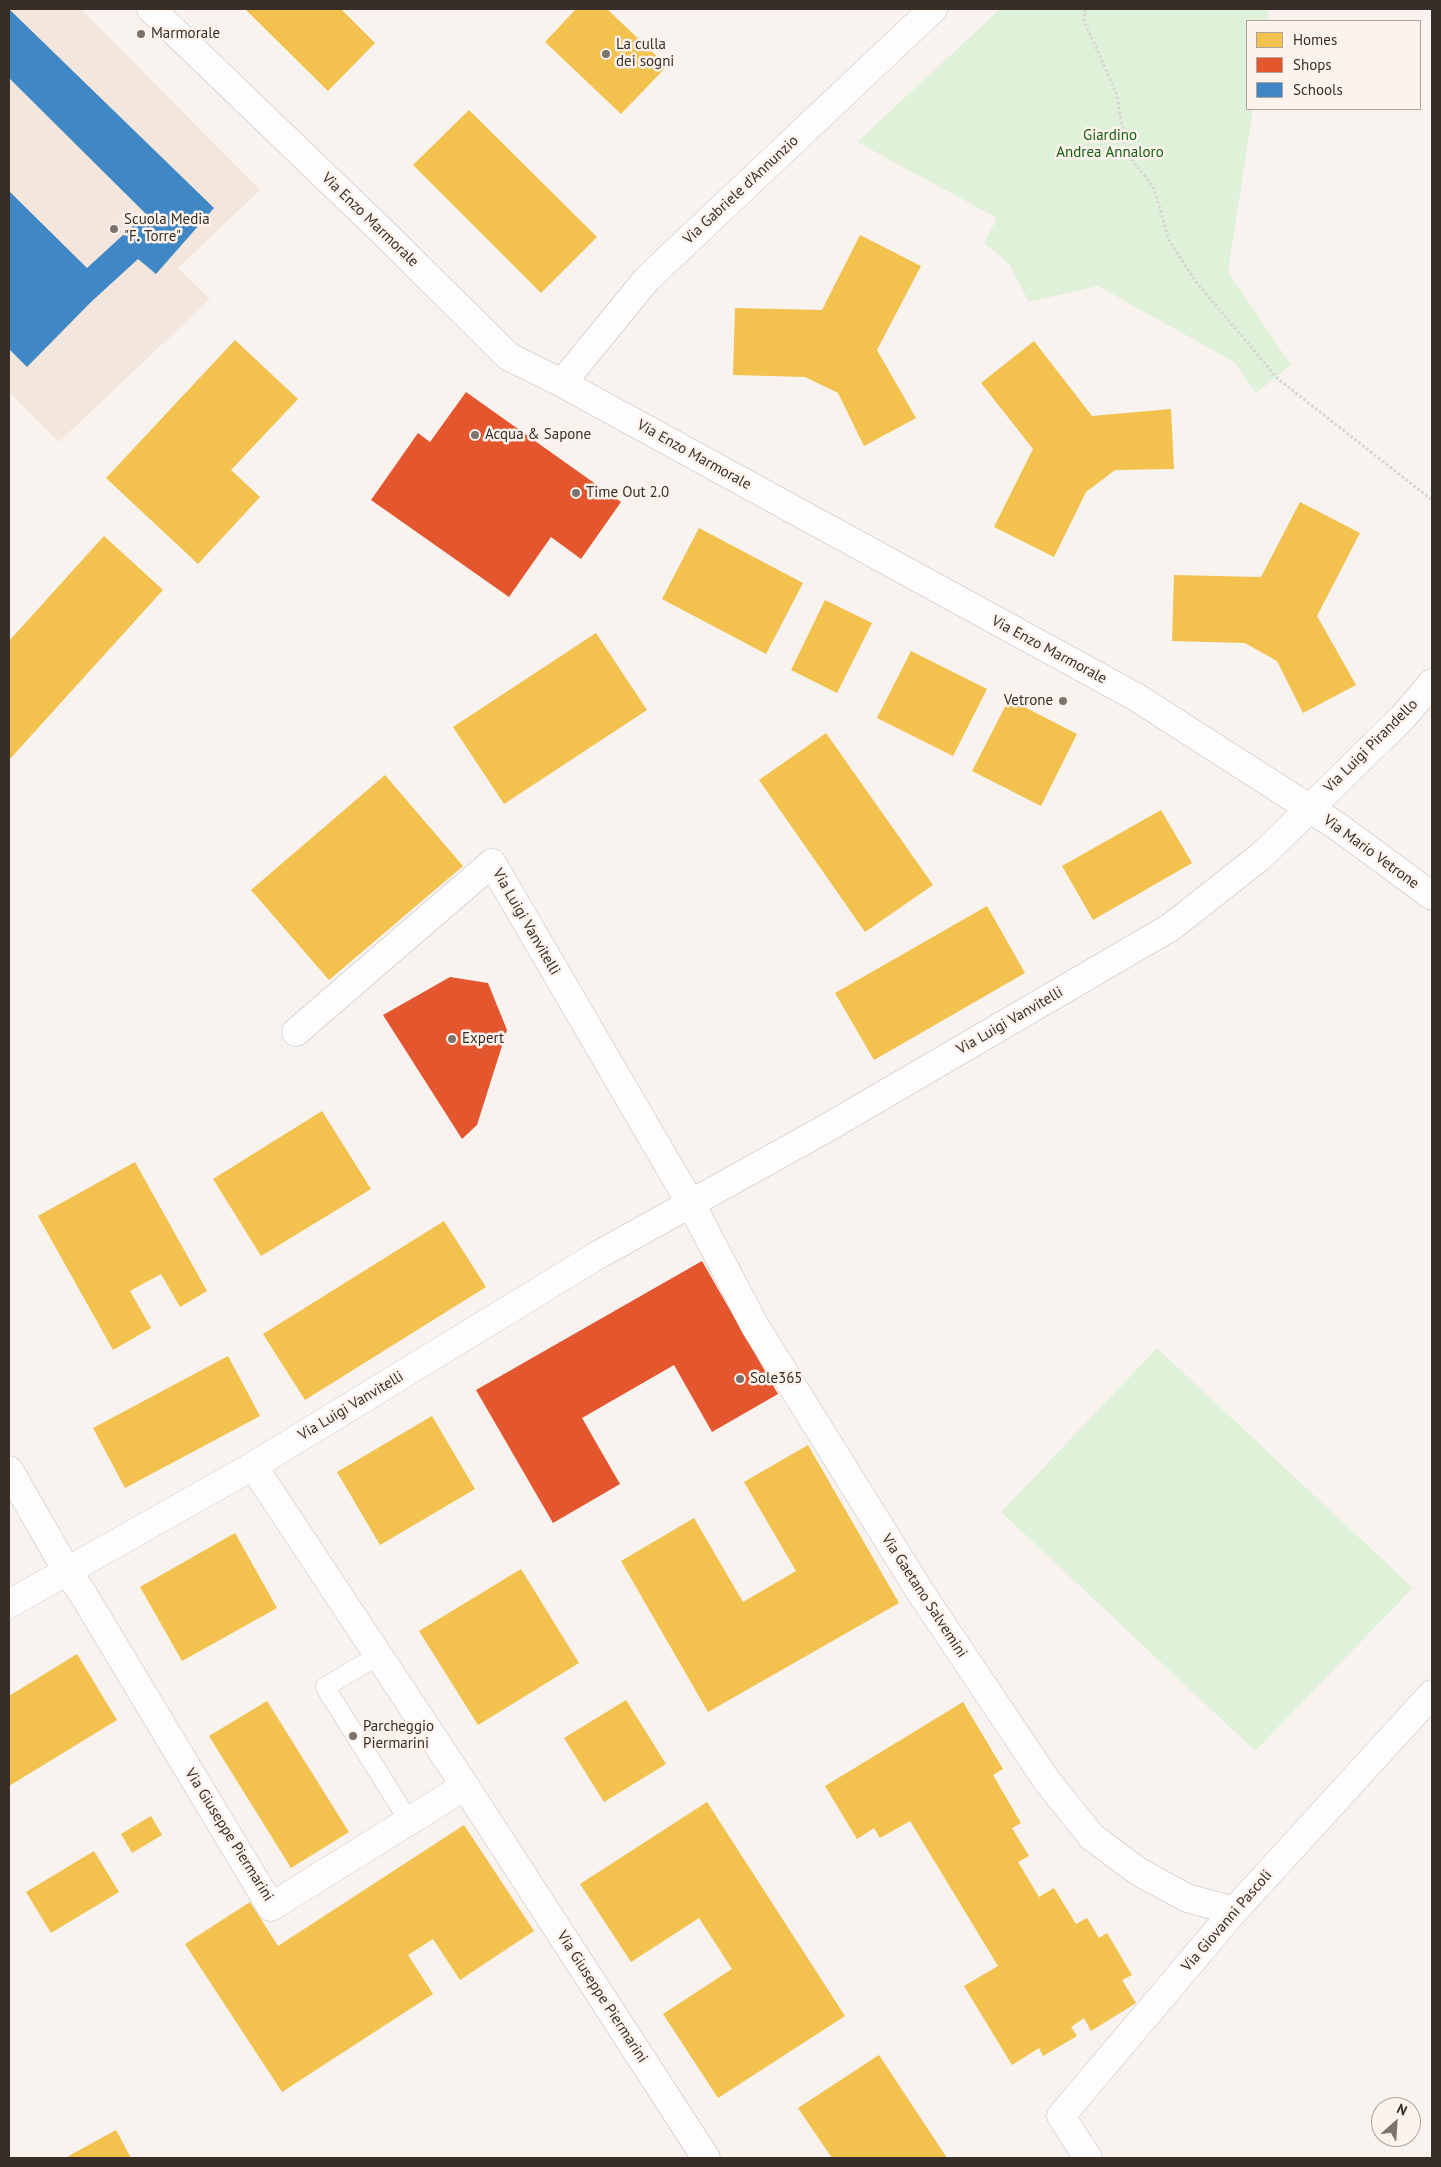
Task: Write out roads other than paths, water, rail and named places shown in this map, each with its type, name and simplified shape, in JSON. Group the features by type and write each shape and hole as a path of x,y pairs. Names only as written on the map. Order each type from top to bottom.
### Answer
{"street":[{"name":"Via Enzo Marmorale","path":"151,9 387,236 509,357 562,383 1136,697 1308,808"},
{"name":"Via Gabriele d'Annunzio","path":"562,383 647,279 933,9"},
{"name":"Via Luigi Pirandello","path":"1308,808 1403,717 1432,683"},
{"name":"Via Mario Vetrone","path":"1308,808 1337,826 1432,896"},
{"name":"Via Luigi Vanvitelli","path":"9,1604 253,1466 598,1255 833,1124 1171,927 1261,856 1308,808"},
{"name":"Via Luigi Vanvitelli","path":"296,1032 492,863 691,1204"},
{"name":"Via Gaetano Salvemini","path":"691,1204 755,1326 921,1593 1047,1781 1092,1837 1139,1872 1187,1898 1234,1911"},
{"name":"Via Giuseppe Piermarini","path":"253,1466 465,1786 706,2158"},
{"path":"9,1470 67,1571"},
{"name":"Via Giuseppe Piermarini","path":"67,1571 83,1594 271,1907 465,1786"},
{"name":"Via Giovanni Pascoli","path":"1088,2158 1061,2116 1234,1911 1432,1694"}],"lane":[{"path":"379,1655 325,1687 409,1821"}],"place":[{"name":"Marmorale","path":"141,34"},
{"name":"La culla dei sogni","path":"606,54"},
{"name":"Scuola Media \"F. Torre\"","path":"114,229"},
{"name":"Acqua & Sapone","path":"475,435"},
{"name":"Time Out 2.0","path":"576,493"},
{"name":"Vetrone","path":"1063,701"},
{"name":"Expert","path":"452,1039"},
{"name":"Sole365","path":"740,1379"},
{"name":"Parcheggio Piermarini","path":"353,1736"}],"park label":[{"name":"Giardino Andrea Annaloro","path":"1110,144"}]}
